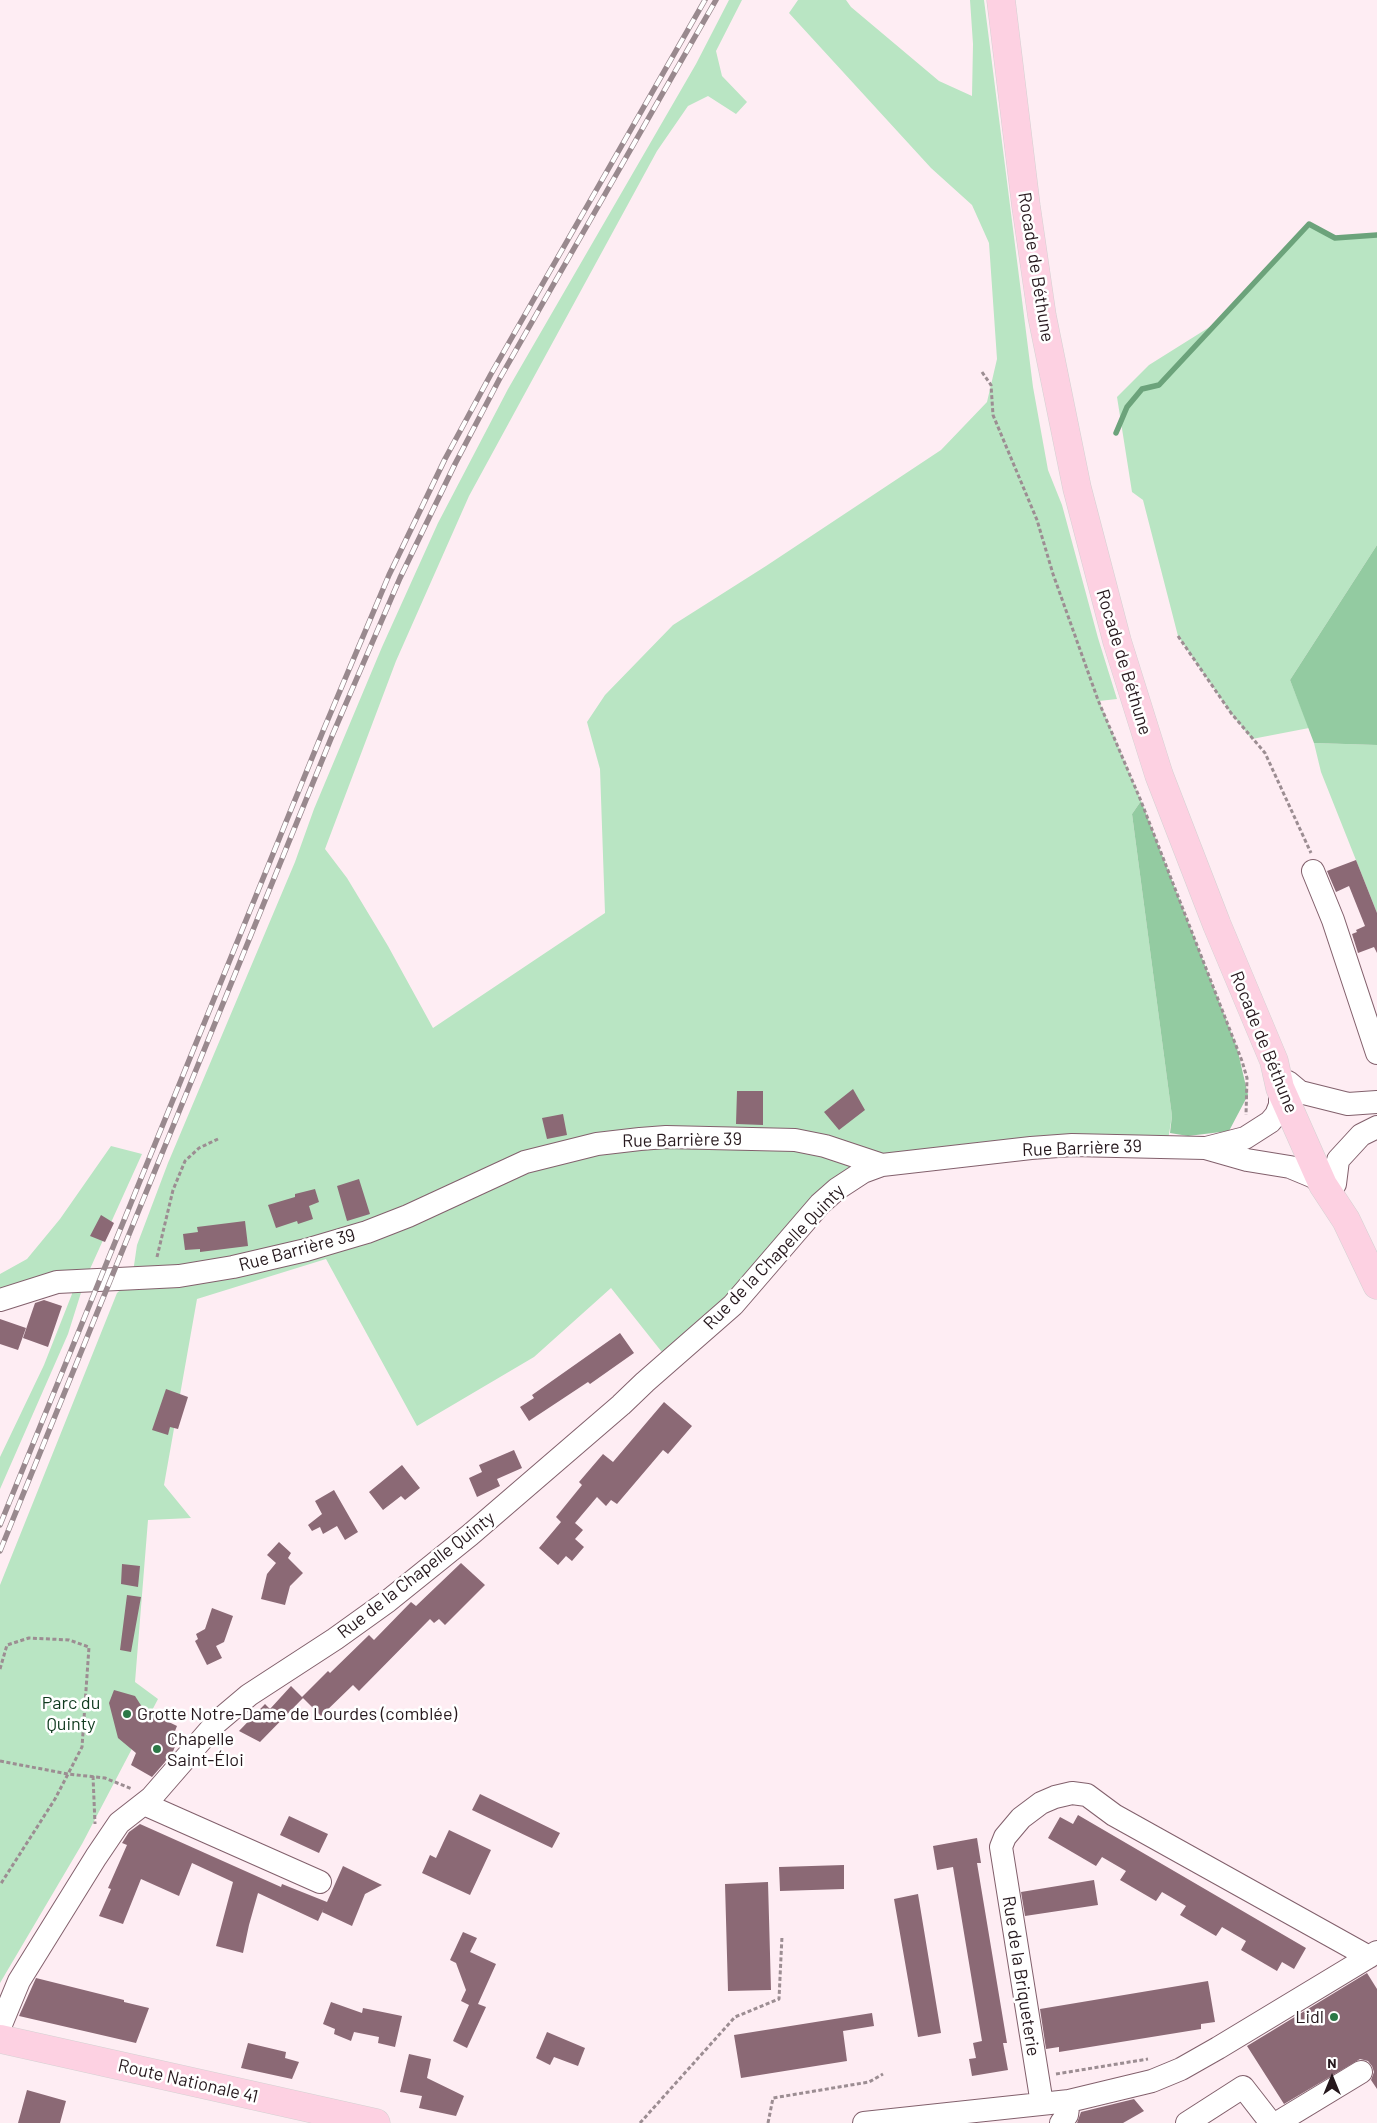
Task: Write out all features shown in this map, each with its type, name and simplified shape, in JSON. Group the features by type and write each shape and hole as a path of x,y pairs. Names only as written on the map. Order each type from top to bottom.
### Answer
{"main road":[{"name":"Rocade de Béthune","path":"1002,0 1026,206 1042,316 1066,439 1095,562 1127,676 1159,775 1216,925 1281,1077 1377,1285"},
{"name":"Route Nationale 41","path":"0,2039 376,2123"}],"street":[{"path":"1313,871 1333,920 1377,1053"},
{"path":"1281,1077 1300,1092 1348,1104 1377,1102"},
{"name":"Rue Barrière 39","path":"1205,1148 1245,1138 1262,1129 1276,1115 1280,1105 1281,1077"},
{"path":"1329,1184 1338,1160 1361,1135 1377,1127"},
{"name":"Rue Barrière 39","path":"0,1300 57,1282 156,1278 233,1267 339,1240 408,1216 525,1162 597,1144 666,1137 794,1140 825,1146 882,1165 1072,1145 1205,1148 1246,1160 1290,1167 1329,1184"},
{"name":"Rue de la Chapelle Quinty","path":"0,2026 19,1980 119,1823 144,1804 217,1722 249,1695 335,1639 388,1601 470,1535 621,1405 733,1305 820,1204 837,1189 863,1172 882,1165"},
{"name":"Rue de la Briqueterie","path":"1042,2104 1000,1847 1005,1837 1021,1818 1055,1797 1072,1793 1087,1795 1114,1815 1373,1954"},
{"path":"144,1804 320,1882"},
{"path":"864,2123 1069,2102 1152,2081 1181,2069 1373,1954"},
{"path":"1277,2123 1360,2072"},
{"path":"1187,2123 1243,2087 1271,2123"},
{"path":"1061,2123 1067,2115 1069,2102"}],"path":[{"path":"982,372 991,385 993,415 1037,520 1053,574 1098,700 1141,801 1242,1061 1246,1078 1245,1138"},
{"path":"1178,636 1231,713 1264,753 1311,853 1313,871"},
{"path":"156,1278 158,1252 173,1190 185,1161 199,1148 218,1139"},
{"path":"0,1669 7,1645 29,1638 69,1640 89,1647 82,1747 55,1799 0,1885"},
{"path":"0,1760 68,1774 105,1778 120,1784"},
{"path":"93,1776 96,1857"},
{"path":"640,2123 735,2018 779,1998 782,1936"},
{"path":"1037,2077 1151,2059"},
{"path":"768,2123 773,2098 869,2082 883,2074"}],"green space":[{"name":"Parc du Quinty","path":"729,0 742,0 716,51 722,76 747,102 736,114 708,96 688,106 657,151 469,496 396,661 325,849 347,878 388,946 433,1028 605,913 600,769 587,722 605,695 673,625 941,450 987,402 997,359 989,243 972,205 931,168 789,13 798,0 846,0 851,7 939,81 972,96 973,44 970,0 984,0 1033,387 1048,470 1062,505 1098,638 1117,699 1099,701 1141,801 1132,814 1172,1116 1167,1146 1072,1145 851,1179 669,1361 611,1288 534,1357 417,1426 326,1259 197,1299 164,1485 191,1518 148,1520 135,1682 158,1699 82,1844 0,1983 0,1585 117,1293 132,1279 137,1245 168,1163 295,862 314,809 382,647 438,523 508,389 696,64"},
{"path":"1309,224 1335,238 1377,235 1377,545 1290,680 1309,728 1252,739 1231,713 1178,636 1143,500 1132,492 1117,397 1149,365 1216,323"},
{"path":"1377,545 1377,745 1314,743 1290,680"},
{"path":"1314,743 1377,745 1377,913 1321,772"},
{"path":"1141,801 1237,1048 1248,1095 1229,1131 1188,1136 1170,1133 1172,1116 1132,814"},
{"path":"111,1146 142,1154 85,1280 68,1334 0,1489 0,1457 44,1365 72,1294 72,1281 0,1300 0,1274 27,1259 60,1219"}],"building":[{"path":"1356,860 1377,913 1377,953 1374,947 1358,953 1352,934 1365,926 1349,886 1336,892 1327,871"},
{"path":"853,1089 865,1110 839,1130 824,1112"},
{"path":"737,1091 763,1091 763,1125 736,1124"},
{"path":"563,1114 567,1135 547,1139 542,1118"},
{"path":"359,1179 370,1214 347,1221 337,1186"},
{"path":"315,1189 319,1202 309,1206 313,1219 298,1224 297,1221 276,1228 268,1205 295,1197 295,1194"},
{"path":"101,1215 114,1223 105,1242 90,1236"},
{"path":"245,1221 248,1246 200,1252 200,1249 185,1250 183,1234 198,1232 197,1227"},
{"path":"44,1300 62,1306 48,1347 23,1338 35,1303"},
{"path":"0,1319 26,1328 18,1350 0,1344"},
{"path":"620,1333 634,1353 590,1384 588,1382 529,1421 520,1407 534,1398 532,1395"},
{"path":"166,1389 188,1397 178,1429 170,1427 168,1435 152,1430"},
{"path":"664,1402 692,1426 668,1454 663,1450 617,1504 611,1500 606,1506 597,1497 575,1523 583,1530 575,1539 584,1547 572,1561 566,1556 558,1565 539,1548 561,1522 556,1517 582,1485 579,1482 603,1454 613,1462"},
{"path":"514,1450 522,1468 497,1479 500,1486 477,1497 469,1478 482,1472 479,1465"},
{"path":"402,1465 420,1488 405,1500 401,1496 383,1510 369,1492"},
{"path":"334,1490 358,1532 345,1540 337,1526 323,1534 320,1527 312,1531 308,1525 322,1514 315,1501"},
{"path":"279,1542 291,1553 288,1558 303,1573 290,1586 285,1605 261,1599 267,1574 276,1563 267,1555"},
{"path":"461,1563 485,1585 445,1625 439,1619 434,1623 430,1619 359,1691 353,1685 321,1716 302,1697 369,1635 374,1640 411,1602 416,1606"},
{"path":"122,1564 140,1566 138,1587 121,1584"},
{"path":"127,1595 141,1597 131,1652 120,1650"},
{"path":"212,1608 233,1616 224,1642 216,1646 222,1658 207,1665 195,1641 198,1639 196,1634 205,1629"},
{"path":"291,1686 303,1698 260,1742 239,1731 265,1704 270,1709"},
{"path":"114,1690 135,1696 144,1710 177,1726 173,1736 178,1739 172,1754 152,1777 131,1765 136,1753 118,1738 109,1703"},
{"path":"480,1794 560,1833 552,1848 472,1810"},
{"path":"1078,1815 1306,1948 1294,1969 1282,1962 1277,1971 1241,1950 1246,1941 1222,1927 1216,1936 1180,1915 1186,1906 1162,1892 1156,1901 1120,1880 1126,1871 1102,1857 1096,1866 1048,1838 1060,1817 1073,1824"},
{"path":"289,1816 328,1834 319,1853 280,1835"},
{"path":"140,1824 281,1887 282,1884 327,1902 343,1866 382,1885 365,1894 352,1926 322,1912 318,1921 258,1893 243,1953 216,1946 233,1882 192,1863 179,1896 141,1879 123,1924 99,1916 111,1889 108,1888 127,1845 122,1843 129,1832"},
{"path":"449,1830 491,1850 470,1895 422,1873 430,1855 436,1858"},
{"path":"977,1838 981,1863 977,1863 1007,2043 1003,2043 1008,2070 972,2076 969,2059 976,2058 973,2043 982,2041 953,1867 937,1870 933,1846"},
{"path":"844,1865 844,1889 780,1891 779,1867"},
{"path":"1094,1880 1098,1905 1025,1916 1021,1892"},
{"path":"768,1882 771,1990 728,1991 725,1884"},
{"path":"918,1894 941,2033 918,2037 894,1899"},
{"path":"463,1932 477,1938 470,1952 496,1964 478,2004 486,2007 467,2048 453,2041 469,2005 461,2001 466,1990 456,1963 450,1960"},
{"name":"Lidl","path":"1367,1973 1377,1989 1377,2089 1371,2080 1374,2072 1372,2066 1368,2061 1360,2059 1284,2104 1247,2046"},
{"path":"36,1978 149,2008 136,2043 19,2016"},
{"path":"1208,1981 1215,2022 1201,2024 1201,2029 1059,2052 1059,2047 1046,2049 1040,2009"},
{"path":"331,2002 362,2013 363,2008 402,2016 395,2047 378,2043 379,2037 354,2032 351,2041 334,2034 335,2029 323,2024"},
{"path":"872,2013 874,2026 843,2031 847,2061 741,2078 734,2035"},
{"path":"547,2032 585,2048 578,2066 554,2057 550,2065 536,2058"},
{"path":"248,2043 286,2052 285,2058 299,2062 292,2079 241,2068"},
{"path":"409,2054 431,2059 427,2078 464,2096 456,2116 419,2108 422,2096 400,2092"},
{"path":"27,2090 66,2101 60,2123 18,2123"},
{"path":"1134,2099 1144,2111 1123,2123 1077,2123 1081,2112"}],"waterway":[{"path":"1116,433 1127,407 1142,389 1159,385 1309,224 1335,238 1377,235"}],"railway":[{"path":"0,1525 323,731 389,575 445,459 491,374 705,0"},
{"path":"0,1551 332,736 400,578 455,464 500,378 716,0"}],"place":[{"name":"Grotte Notre-Dame de Lourdes (comblée)","path":"127,1714"},
{"name":"Chapelle Saint-Éloi","path":"157,1749"},
{"name":"Lidl","path":"1334,2017"}]}
